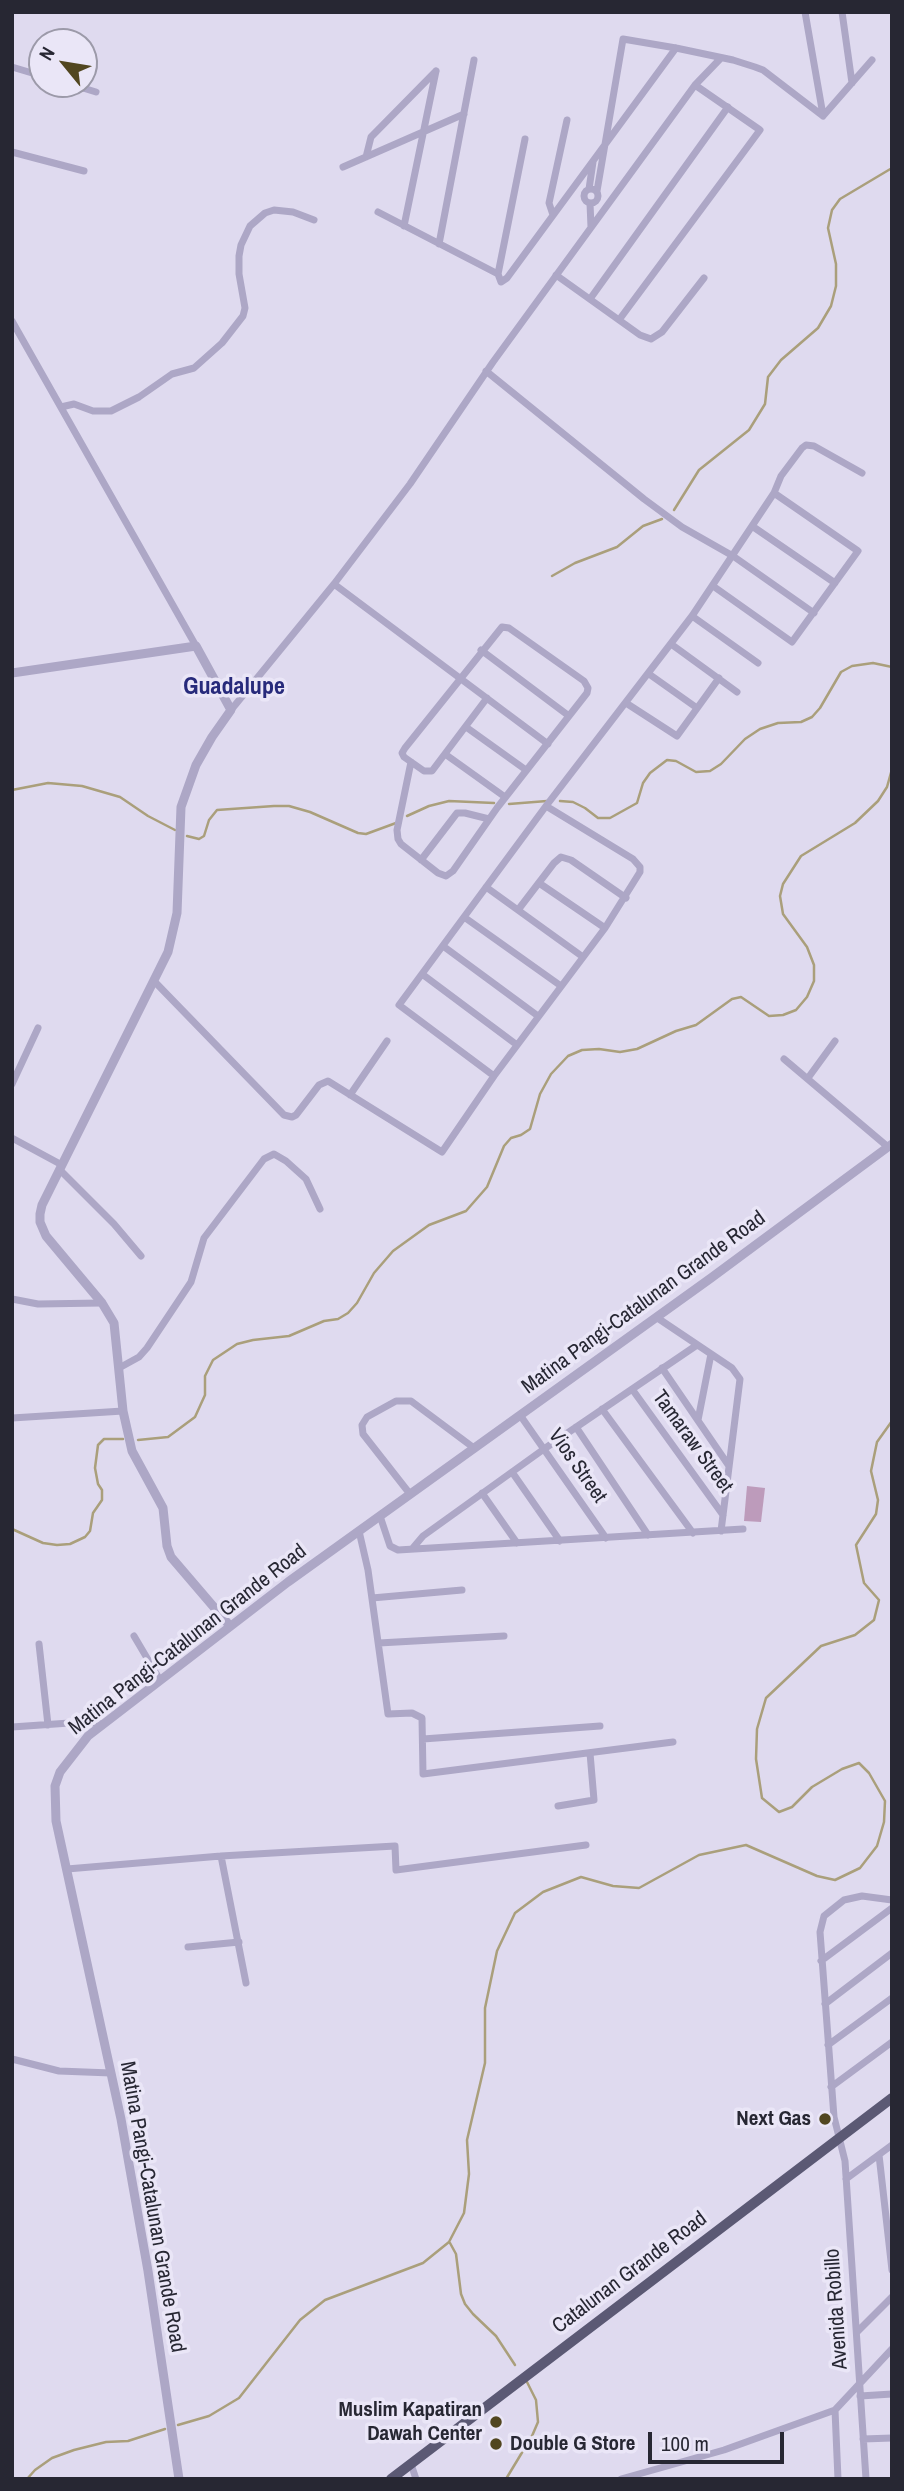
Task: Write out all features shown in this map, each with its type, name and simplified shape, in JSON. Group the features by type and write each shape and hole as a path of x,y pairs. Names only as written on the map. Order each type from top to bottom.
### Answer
{"main road":[{"name":"Catalunan Grande Road","path":"391,2479 892,2098"}],"street":[{"path":"805,12 823,116"},
{"path":"842,12 852,83"},
{"path":"606,207 584,197 593,190 623,39 722,58 763,70 823,116"},
{"path":"525,139 498,274 499,281 505,281 676,48"},
{"path":"230,1626 171,1557 167,1546 163,1508 132,1451 123,1410 114,1323 102,1303 46,1236 40,1214 42,1205 168,952 177,913 181,807 188,781 200,757 231,710 334,584 427,461 486,371 695,85 722,58"},
{"path":"439,244 474,60"},
{"path":"823,116 872,60"},
{"path":"366,157 371,137 436,71 404,226"},
{"path":"619,320 760,130 695,85"},
{"path":"590,299 728,107"},
{"path":"343,167 464,114"},
{"path":"553,215 549,203 567,120"},
{"path":"12,152 84,171"},
{"path":"591,227 594,202 599,196 593,190 593,161"},
{"path":"61,407 74,404 93,411 111,411 139,397 172,374 194,368 222,342 243,316 245,308 239,256 250,226 265,213 274,210 293,212 314,220"},
{"path":"378,212 498,274"},
{"path":"556,275 640,335 651,339 662,332 704,278"},
{"path":"12,321 231,710"},
{"path":"486,371 644,499 682,527 733,556 814,613"},
{"path":"494,1076 399,1005 546,806 692,617 774,493 788,466 806,445 814,446 862,473"},
{"path":"713,586 792,642 858,551 774,493"},
{"path":"752,526 835,583"},
{"path":"334,584 548,744"},
{"path":"692,617 758,663"},
{"path":"411,762 397,834 401,844 421,860 442,875 449,875 588,690 584,681 505,626 499,628 403,751 404,757 429,772 487,698"},
{"path":"671,644 737,692"},
{"path":"12,673 196,646"},
{"path":"481,650 569,716"},
{"path":"649,674 697,708"},
{"path":"626,703 677,736 719,678"},
{"path":"466,727 526,771"},
{"path":"445,754 505,797"},
{"path":"154,981 284,1115 296,1115 324,1081 350,1094 442,1152 494,1076 605,928 640,872 638,863 546,806"},
{"path":"421,860 457,813 489,819"},
{"path":"518,910 557,860 565,858 626,898"},
{"path":"538,883 605,928"},
{"path":"486,887 583,957"},
{"path":"464,917 561,986"},
{"path":"443,946 538,1016"},
{"path":"422,974 517,1045"},
{"path":"12,1084 38,1028"},
{"path":"350,1094 387,1041"},
{"path":"808,1078 835,1041"},
{"path":"784,1059 890,1145"},
{"path":"12,1138 61,1168 141,1256"},
{"name":"Matina Pangi-Catalunan Grande Road","path":"179,2479 145,2258 111,2073 56,1821 55,1786 60,1772 69,1756 88,1736 230,1626 890,1145"},
{"path":"119,1368 139,1357 147,1348 191,1282 204,1238 264,1159 274,1154 286,1161 306,1179 320,1209"},
{"path":"12,1300 38,1304 102,1303"},
{"path":"656,1317 739,1375 721,1531"},
{"path":"412,1549 423,1536 482,1493 697,1345"},
{"path":"698,1420 711,1354"},
{"path":"662,1368 729,1466"},
{"name":"Tamaraw Street","path":"632,1389 723,1515"},
{"path":"410,1494 363,1434 362,1425 367,1417 396,1401 411,1401 474,1448"},
{"path":"603,1409 693,1533"},
{"path":"12,1418 123,1410"},
{"name":"Vios Street","path":"520,1415 606,1538"},
{"path":"576,1427 648,1535"},
{"path":"512,1472 560,1541"},
{"path":"482,1493 517,1544"},
{"path":"380,1516 392,1548 412,1549 744,1530"},
{"path":"359,1531 372,1598 388,1714 412,1713 419,1716 423,1723 423,1774 673,1742"},
{"path":"372,1598 462,1590"},
{"path":"134,1636 160,1680"},
{"path":"379,1643 504,1636"},
{"path":"39,1644 48,1725"},
{"path":"12,1727 103,1724"},
{"path":"423,1739 600,1726"},
{"path":"558,1806 594,1800 590,1753"},
{"path":"67,1869 221,1856 395,1846 396,1870 586,1845"},
{"path":"221,1856 246,1983"},
{"name":"Avenida Robillo","path":"866,2479 846,2179 834,2117 820,1931 821,1923 829,1910 853,1897 892,1900"},
{"path":"821,1961 892,1908"},
{"path":"188,1947 239,1942"},
{"path":"825,2004 892,1953"},
{"path":"828,2045 892,1998"},
{"path":"831,2087 892,2042"},
{"path":"12,2059 59,2071 111,2073"},
{"path":"846,2179 892,2145"},
{"path":"879,2155 892,2270"},
{"path":"857,2332 892,2297"},
{"path":"621,2479 724,2450 835,2410 892,2349"},
{"path":"860,2396 892,2394"},
{"path":"835,2410 838,2479"},
{"path":"863,2439 892,2438"},
{"path":"411,2464 416,2479"}],"shaded area":[{"path":"747,1486 765,1488 761,1522 744,1521"}],"waterway":[{"path":"674,510 699,470 749,430 765,404 768,377 781,360 818,328 831,306 836,286 836,264 828,228 832,210 840,199 892,168"},
{"path":"552,576 575,563 617,547 643,526 662,519"},
{"path":"560,801 573,802 598,818 610,818 637,803 643,783 650,773 667,760 676,761 696,772 710,771 760,729 778,723 801,722 812,717 841,672 852,666 873,663 892,667"},
{"path":"138,1440 168,1437 195,1417 205,1395 205,1376 213,1360 237,1344 289,1336 324,1321 338,1319 357,1303 374,1273 393,1251 429,1225 466,1211 487,1187 504,1146 511,1138 530,1129 540,1094 551,1074 568,1056 582,1050 620,1052 637,1049 696,1025 732,999 741,997 769,1016 796,1010 807,997 814,981 814,965 807,947 783,914 780,896 783,884 801,856 855,823 878,801 887,787 892,769"},
{"path":"12,790 48,783 82,786 120,797 175,830"},
{"path":"407,816 449,801 494,803"},
{"path":"509,804 547,801"},
{"path":"187,836 199,839 204,836 209,820 217,810 274,806 289,806 310,812 358,833 366,834 396,823"},
{"path":"178,2425 209,2416 239,2398 300,2320 325,2300 423,2263 449,2242 464,2213 469,2174 467,2140 485,2063 485,2008 497,1951 515,1913 543,1892 581,1877 613,1886 639,1888 699,1855 746,1845 817,1876 835,1880 860,1868 877,1846 884,1822 885,1801 869,1773 859,1763 842,1769 812,1787 792,1807 779,1812 762,1798 756,1759 757,1729 766,1698 821,1646 855,1635 874,1620 879,1600 864,1583 856,1545 876,1514 878,1500 871,1471 877,1442 892,1421"},
{"path":"12,1529 43,1543 57,1545 70,1544 85,1537 90,1531 93,1513 102,1500 102,1490 95,1468 98,1445 104,1439 123,1439"},
{"path":"450,2243 456,2254 461,2294 465,2304 496,2336 515,2365"},
{"path":"506,2479 538,2422 536,2400 527,2382"},
{"path":"27,2479 52,2458 74,2450 106,2442 128,2441 165,2429"}],"place":[{"name":"Next Gas","path":"825,2119"},
{"name":"Muslim Kapatiran Dawah Center","path":"496,2422"},
{"name":"Double G Store","path":"496,2444"}],"district":[{"name":"Guadalupe","path":"234,688"}]}
